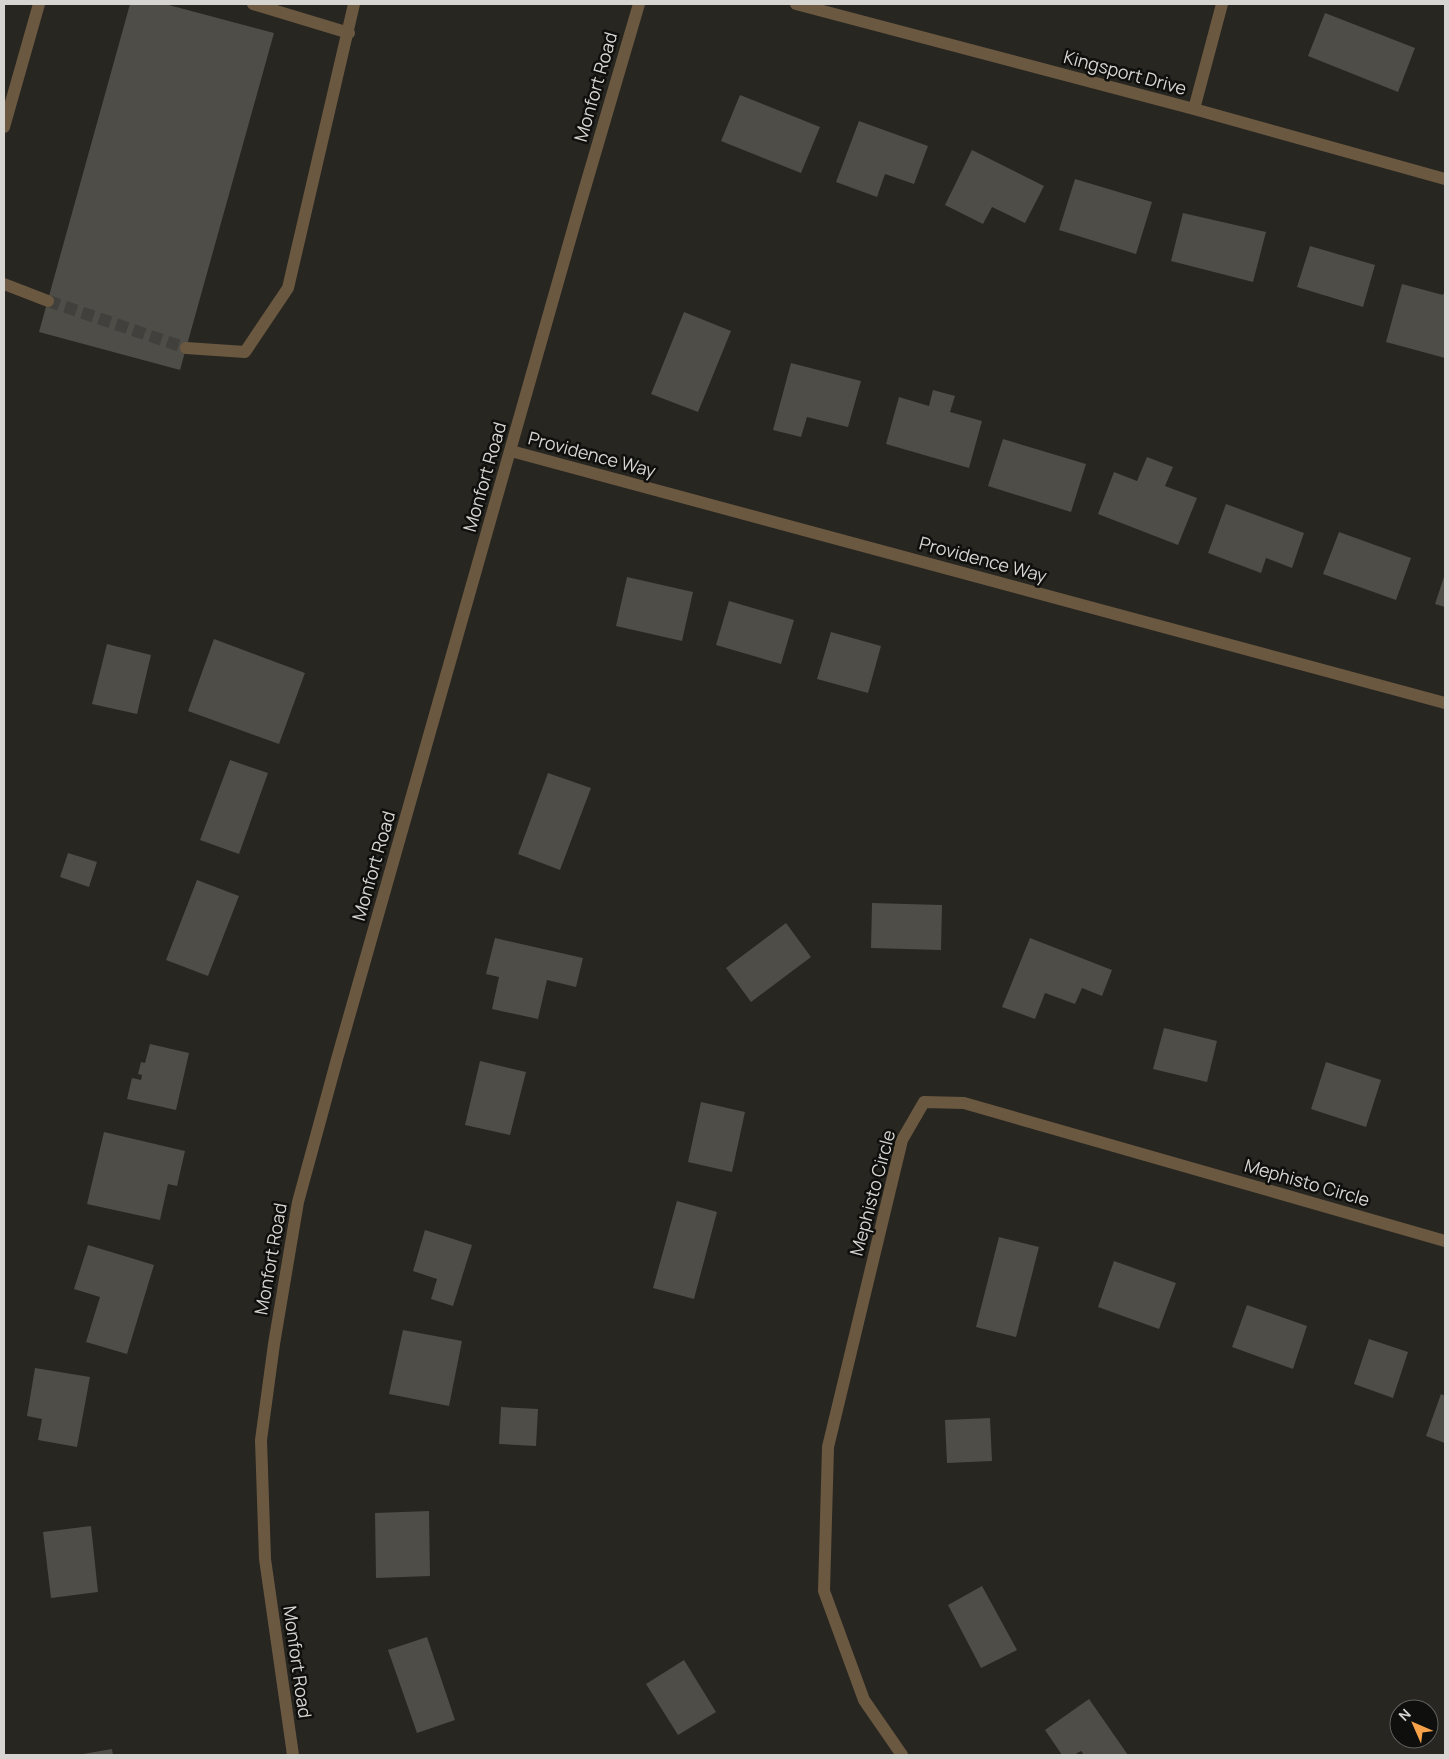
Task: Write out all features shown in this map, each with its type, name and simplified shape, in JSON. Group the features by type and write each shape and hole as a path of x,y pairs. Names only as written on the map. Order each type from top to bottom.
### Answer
{"street":[{"path":"4,127 39,4"},
{"path":"253,4 349,33"},
{"path":"186,348 245,352 288,288 349,33 354,4"},
{"name":"Monfort Road","path":"293,1755 265,1559 261,1440 274,1344 298,1202 579,208 639,4"},
{"name":"Kingsport Drive","path":"796,4 1194,109 1445,179"},
{"path":"1194,109 1222,4"},
{"path":"4,284 48,301"},
{"name":"Providence Way","path":"511,451 1445,703"},
{"name":"Mephisto Circle","path":"902,1755 864,1700 824,1591 828,1447 902,1140 924,1102 964,1102 1445,1241"}],"building":[{"path":"130,4 165,4 274,33 180,370 39,332"},
{"path":"1325,13 1415,48 1398,92 1308,56"},
{"path":"740,95 820,127 801,173 721,141"},
{"path":"859,121 928,146 914,184 885,174 877,197 836,182"},
{"path":"972,150 1044,186 1025,223 992,207 983,224 945,205"},
{"path":"1075,179 1152,202 1136,254 1059,230"},
{"path":"1183,213 1266,232 1253,282 1171,261"},
{"path":"1310,246 1375,265 1363,307 1297,287"},
{"path":"1402,284 1443,295 1445,290 1445,358 1386,342"},
{"path":"684,312 731,331 698,412 651,394"},
{"path":"791,363 861,381 848,427 807,417 801,437 773,430"},
{"path":"933,390 955,396 950,412 982,421 969,468 886,444 899,397 929,406"},
{"path":"1003,439 1086,464 1071,512 988,486"},
{"path":"1147,457 1173,467 1165,486 1197,498 1178,545 1098,514 1114,472 1137,481"},
{"path":"1226,504 1304,533 1292,568 1266,558 1261,573 1208,553"},
{"path":"1339,532 1411,558 1396,600 1323,574"},
{"path":"1445,574 1445,607 1435,604"},
{"path":"627,577 693,592 682,641 616,626"},
{"path":"729,601 794,620 781,664 716,645"},
{"path":"831,632 881,646 868,693 817,679"},
{"path":"214,639 305,673 279,744 188,711"},
{"path":"107,644 151,655 137,714 92,704"},
{"path":"230,760 268,773 239,854 200,840"},
{"path":"548,773 591,788 560,870 518,854"},
{"path":"68,853 97,862 89,887 60,877"},
{"path":"197,880 239,896 208,976 166,960"},
{"path":"872,903 942,905 941,950 871,948"},
{"path":"786,923 811,957 751,1002 726,968"},
{"path":"495,938 583,958 576,987 547,980 538,1019 492,1009 499,977 486,974"},
{"path":"1030,938 1112,970 1102,996 1082,988 1075,1004 1045,993 1035,1019 1002,1007"},
{"path":"1164,1028 1217,1041 1207,1082 1153,1069"},
{"path":"150,1044 189,1053 176,1110 127,1099 132,1078 141,1080 142,1075 138,1074 141,1062 145,1063"},
{"path":"480,1061 526,1072 510,1135 465,1125"},
{"path":"1326,1062 1381,1080 1366,1127 1311,1109"},
{"path":"701,1102 745,1112 732,1172 688,1162"},
{"path":"104,1132 185,1151 177,1186 168,1184 160,1220 87,1204"},
{"path":"677,1201 717,1212 694,1299 653,1288"},
{"path":"425,1230 472,1245 453,1306 431,1299 437,1279 413,1271"},
{"path":"999,1237 1039,1247 1016,1337 976,1327"},
{"path":"88,1245 154,1265 127,1354 86,1342 100,1297 74,1289"},
{"path":"1114,1261 1176,1283 1159,1329 1098,1307"},
{"path":"1247,1305 1307,1326 1293,1369 1232,1347"},
{"path":"403,1330 462,1341 449,1406 389,1394"},
{"path":"1369,1339 1408,1352 1393,1398 1354,1384"},
{"path":"35,1368 90,1377 77,1447 38,1440 42,1419 27,1416"},
{"path":"1441,1394 1445,1396 1445,1443 1426,1436"},
{"path":"501,1407 538,1409 536,1446 499,1444"},
{"path":"990,1418 992,1461 947,1463 945,1420"},
{"path":"429,1511 430,1576 376,1578 375,1513"},
{"path":"91,1526 98,1592 51,1598 43,1532"},
{"path":"982,1586 1017,1650 981,1668 948,1605"},
{"path":"427,1637 455,1720 417,1733 388,1650"},
{"path":"684,1660 716,1712 678,1735 646,1684"},
{"path":"1089,1699 1128,1755 1084,1755 1081,1751 1074,1755 1062,1755 1045,1730"},
{"path":"112,1749 113,1755 83,1755 83,1754"}],"tunnel":[{"path":"48,301 186,348"}]}
